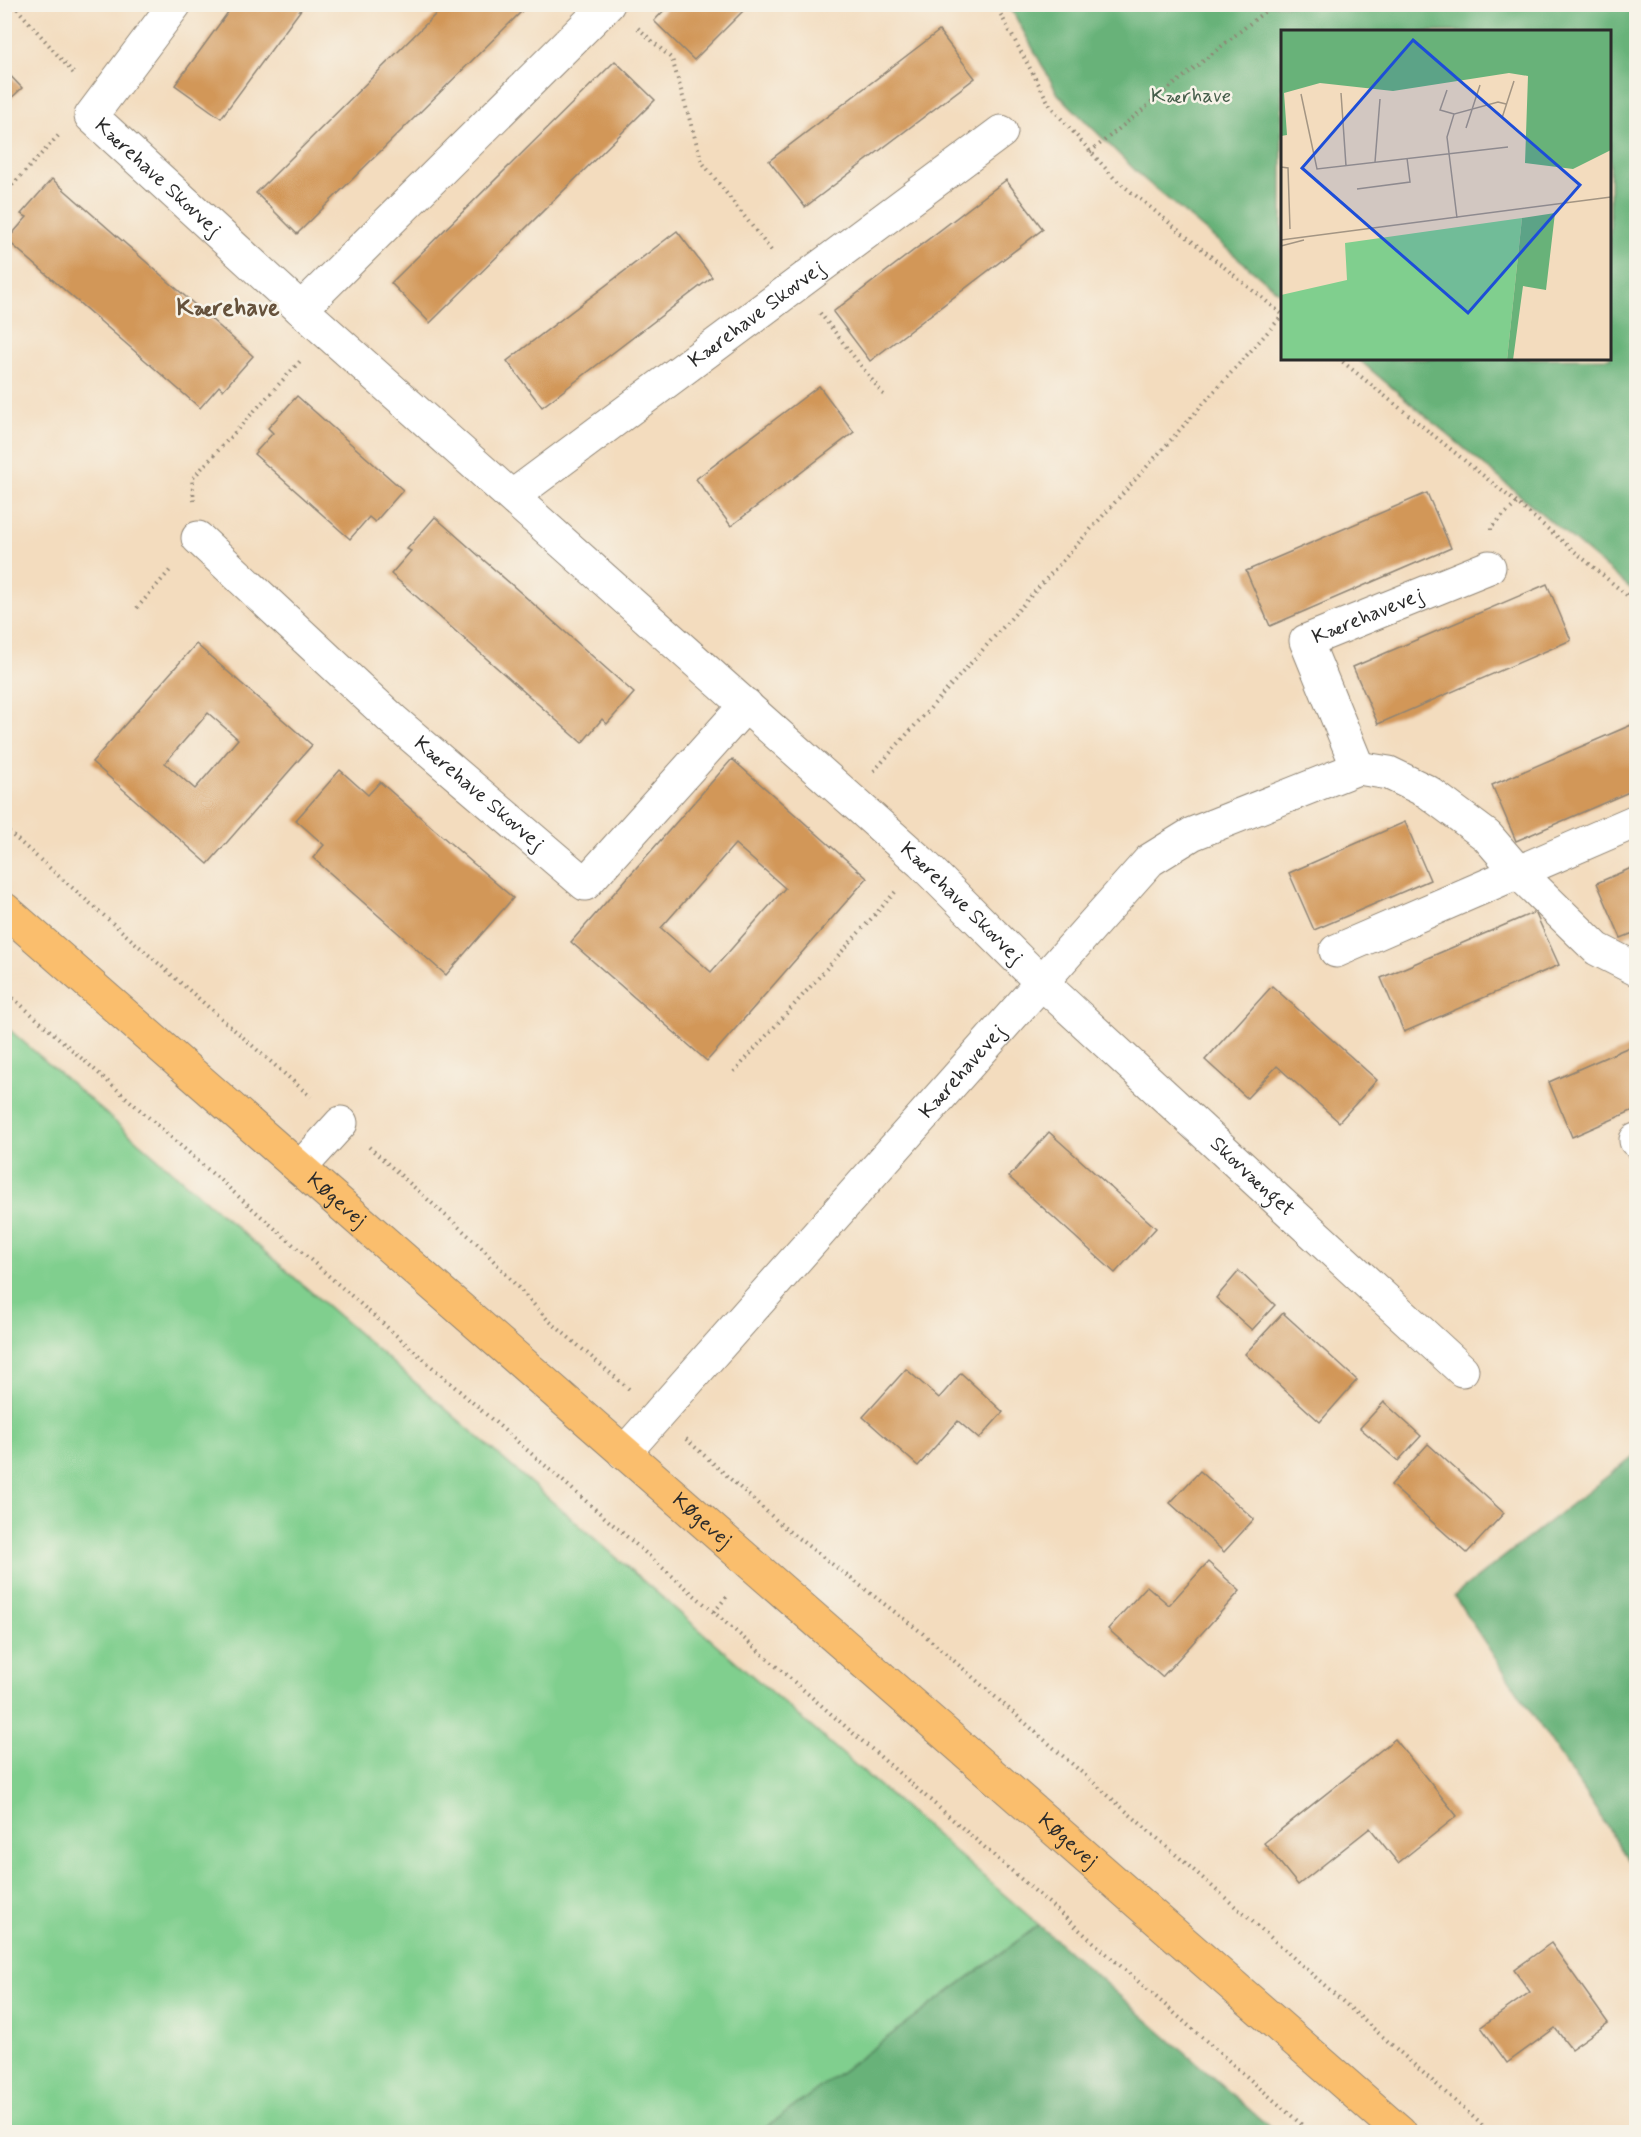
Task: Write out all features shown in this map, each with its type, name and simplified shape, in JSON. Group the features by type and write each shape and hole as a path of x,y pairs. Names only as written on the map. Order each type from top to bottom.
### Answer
{"main road":[{"name":"Køgevej","path":"4,909 1400,2133"}],"street":[{"name":"Kærehave Skovvej","path":"175,4 91,116 326,332 513,496 922,863 1041,982"},
{"path":"301,309 619,12"},
{"name":"Kærehave Skovvej","path":"513,496 1001,132"},
{"name":"Kærehave Skovvej","path":"198,538 393,720 585,884 746,705"},
{"name":"Kærehavevej","path":"624,1453 1150,860 1192,834 1358,768 1306,641 1489,567"},
{"path":"1358,768 1389,773 1428,792 1487,836 1518,872 1597,949 1636,969"},
{"path":"1336,951 1636,821"},
{"name":"Skovvænget","path":"1041,982 1462,1370"},
{"path":"300,1168 341,1123"}],"path":[{"path":"4,194 69,125 91,116 77,77 13,4"},
{"path":"995,4 1051,108 1090,152 1114,178 1281,314"},
{"path":"1090,152 1274,4"},
{"path":"619,12 672,59 702,162 886,398"},
{"path":"850,798 1281,316"},
{"path":"137,608 198,538 192,479 326,332"},
{"path":"1340,360 1636,603"},
{"path":"4,828 480,1246 547,1320 658,1414 786,1529 921,1632 1269,1936 1490,2133"},
{"path":"734,1072 922,863"},
{"path":"4,990 481,1410 1052,1905 1310,2133"}],"green space":[{"name":"Kærhave","path":"1009,5 1636,5 1636,593 1359,360 1611,360 1611,30 1281,30 1281,294 1144,179 1058,94"},
{"path":"4,1025 1039,1925 760,2132 5,2132"},
{"path":"1636,1454 1636,1870 1454,1596"},
{"path":"1039,1925 1275,2132 760,2132"}],"building":[{"path":"234,4 305,4 221,118 175,85"},
{"path":"446,4 517,4 523,10 297,234 256,193"},
{"path":"670,4 750,4 694,60 654,21"},
{"path":"939,31 975,78 805,207 769,161"},
{"path":"615,61 655,100 430,323 391,283"},
{"path":"4,69 22,88 4,105"},
{"path":"52,179 253,356 223,390 219,386 200,408 7,240 27,217 21,214"},
{"path":"1006,180 1043,229 870,361 833,312"},
{"path":"677,231 712,277 542,407 507,361"},
{"path":"819,386 854,432 731,526 696,479"},
{"path":"297,396 403,490 375,522 369,517 350,539 254,454 273,433 268,428"},
{"path":"1427,493 1451,548 1270,626 1246,571"},
{"path":"435,517 634,693 607,724 602,719 582,743 391,574 411,551 407,549"},
{"path":"1547,584 1571,640 1378,724 1353,667"},
{"path":"196,644 312,745 208,864 92,762","holes":["208,713 238,739 195,789 165,763"]},
{"path":"1636,723 1636,789 1516,841 1492,785"},
{"path":"732,759 867,878 707,1061 571,942","holes":["735,844 785,888 711,972 661,928"]},
{"path":"340,770 368,795 380,782 513,898 446,975 313,858 324,845 296,820"},
{"path":"1405,822 1430,880 1314,930 1289,873"},
{"path":"1636,866 1636,932 1621,938 1597,883"},
{"path":"1535,912 1559,965 1404,1032 1381,978"},
{"path":"1272,986 1377,1080 1339,1122 1277,1066 1247,1098 1205,1060"},
{"path":"1636,1044 1636,1109 1572,1137 1549,1082"},
{"path":"1049,1132 1156,1228 1115,1273 1009,1177"},
{"path":"1239,1271 1275,1305 1252,1330 1216,1298"},
{"path":"1283,1313 1357,1380 1320,1422 1245,1354"},
{"path":"906,1369 939,1398 961,1373 1003,1412 979,1439 958,1421 918,1466 863,1417"},
{"path":"1384,1402 1421,1436 1398,1461 1360,1428"},
{"path":"1428,1444 1504,1513 1467,1553 1391,1485"},
{"path":"1200,1471 1254,1519 1224,1552 1170,1503"},
{"path":"1208,1562 1240,1591 1162,1677 1108,1629 1147,1586 1169,1605"},
{"path":"1395,1739 1457,1816 1398,1863 1370,1828 1298,1885 1264,1843"},
{"path":"1551,1943 1608,2023 1571,2049 1555,2028 1507,2063 1481,2027 1530,1992 1514,1970"}],"district":[{"name":"Kærehave","path":"228,308"}]}
